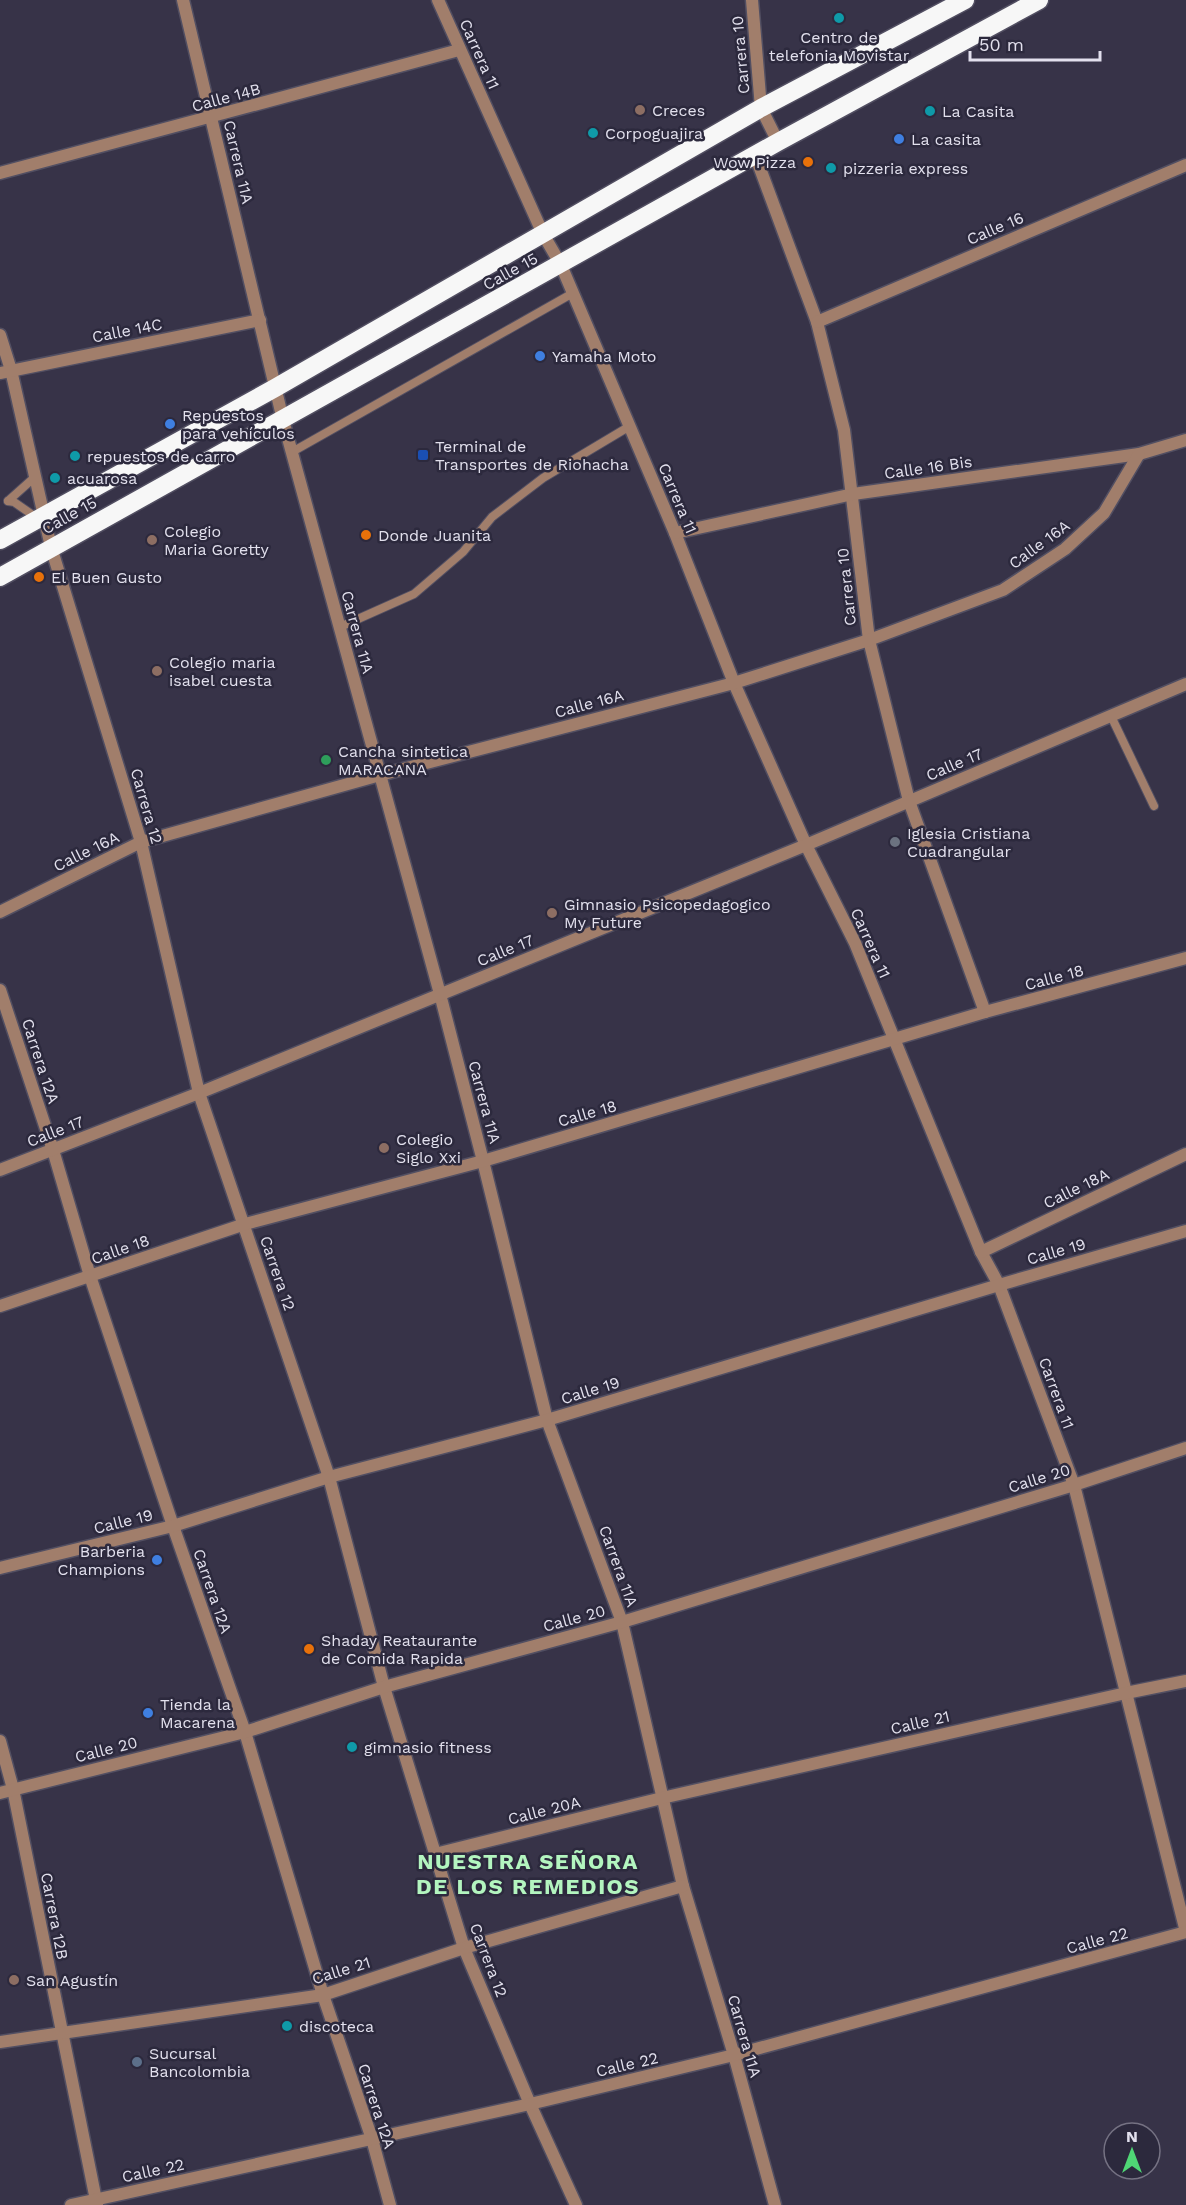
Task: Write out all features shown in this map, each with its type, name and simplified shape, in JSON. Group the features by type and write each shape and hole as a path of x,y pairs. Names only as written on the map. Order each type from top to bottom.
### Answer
{"highway":[{"name":"Calle 15","path":"0,540 275,388 761,108 965,0"},
{"name":"Calle 15","path":"0,577 778,142 1039,0"}],"street":[{"name":"Carrera 11A","path":"183,0 283,420 440,994 547,1420 622,1622 683,1886 734,2055 775,2205"},
{"name":"Carrera 11","path":"438,0 543,234 561,265 675,533 734,683 806,844 855,943 981,1252 999,1285 1074,1485 1186,1932"},
{"name":"Carrera 10","path":"752,0 761,108"},
{"name":"Calle 14B","path":"0,173 459,50"},
{"path":"761,108 778,142"},
{"name":"Carrera 10","path":"755,155 817,322 844,430 869,639 909,801 985,1012"},
{"name":"Calle 16","path":"817,322 1186,165"},
{"name":"Calle 14C","path":"6,372 260,320"},
{"name":"Carrera 12","path":"0,335 6,372 36,476 41,517 141,842 199,1094 329,1477 384,1687 465,1948 530,2104 576,2205"},
{"name":"Calle 16 Bis","path":"675,533 853,494 1139,454 1186,440"},
{"name":"Calle 16A","path":"0,912 141,842 380,775 734,683 869,639 1003,590 1065,549 1104,513 1139,454"},
{"name":"Calle 17","path":"0,1170 199,1094 806,844 1186,684"},
{"name":"Calle 18","path":"0,1306 245,1224 483,1161 985,1012 1186,958"},
{"name":"Carrera 12A","path":"0,990 53,1150 90,1276 173,1526 245,1732 323,1995 372,2139 390,2205"},
{"name":"Calle 18A","path":"981,1252 1186,1154"},
{"name":"Calle 19","path":"0,1568 173,1526 329,1477 547,1420 1186,1231"},
{"name":"Calle 20","path":"0,1793 245,1732 384,1687 622,1622 1074,1485 1186,1448"},
{"name":"Calle 21","path":"662,1798 1126,1693 1186,1682"},
{"name":"Carrera 12B","path":"0,1741 13,1789 96,2202"},
{"name":"Calle 20A","path":"435,1854 662,1798"},
{"name":"Calle 21","path":"0,2042 323,1995 465,1948 683,1886"},
{"name":"Calle 22","path":"71,2205 96,2202 530,2104 734,2055 1186,1932"}],"lane":[{"path":"292,452 573,293"},
{"path":"340,627 414,594 463,552 492,517 543,478 630,426"},
{"path":"36,476 8,501 41,517"},
{"path":"1111,716 1154,806"}],"place":[{"name":"Centro de telefonia Movistar","path":"839,18"},
{"name":"Creces","path":"640,110"},
{"name":"La Casita","path":"930,111"},
{"name":"Corpoguajira","path":"593,133"},
{"name":"La casita","path":"899,139"},
{"name":"Wow Pizza","path":"808,162"},
{"name":"pizzeria express","path":"831,168"},
{"name":"Yamaha Moto","path":"540,356"},
{"name":"Repuestos para vehículos","path":"170,424"},
{"name":"Terminal de Transportes de Riohacha","path":"423,455"},
{"name":"repuestos de carro","path":"75,456"},
{"name":"acuarosa","path":"55,478"},
{"name":"Donde Juanita","path":"366,535"},
{"name":"Colegio Maria Goretty","path":"152,540"},
{"name":"El Buen Gusto","path":"39,577"},
{"name":"Colegio maria isabel cuesta","path":"157,671"},
{"name":"Cancha sintetica MARACANA","path":"326,760"},
{"name":"Iglesia Cristiana Cuadrangular","path":"895,842"},
{"name":"Gimnasio Psicopedagogico My Future","path":"552,913"},
{"name":"Colegio Siglo Xxi","path":"384,1148"},
{"name":"Barberia Champions","path":"157,1560"},
{"name":"Shaday Reataurante de Comida Rapida","path":"309,1649"},
{"name":"Tienda la Macarena","path":"148,1713"},
{"name":"gimnasio fitness","path":"352,1747"},
{"name":"San Agustín","path":"14,1980"},
{"name":"discoteca","path":"287,2026"},
{"name":"Sucursal Bancolombia","path":"137,2062"}],"district":[{"name":"NUESTRA SEÑORA DE LOS REMEDIOS","path":"528,1874"}]}
